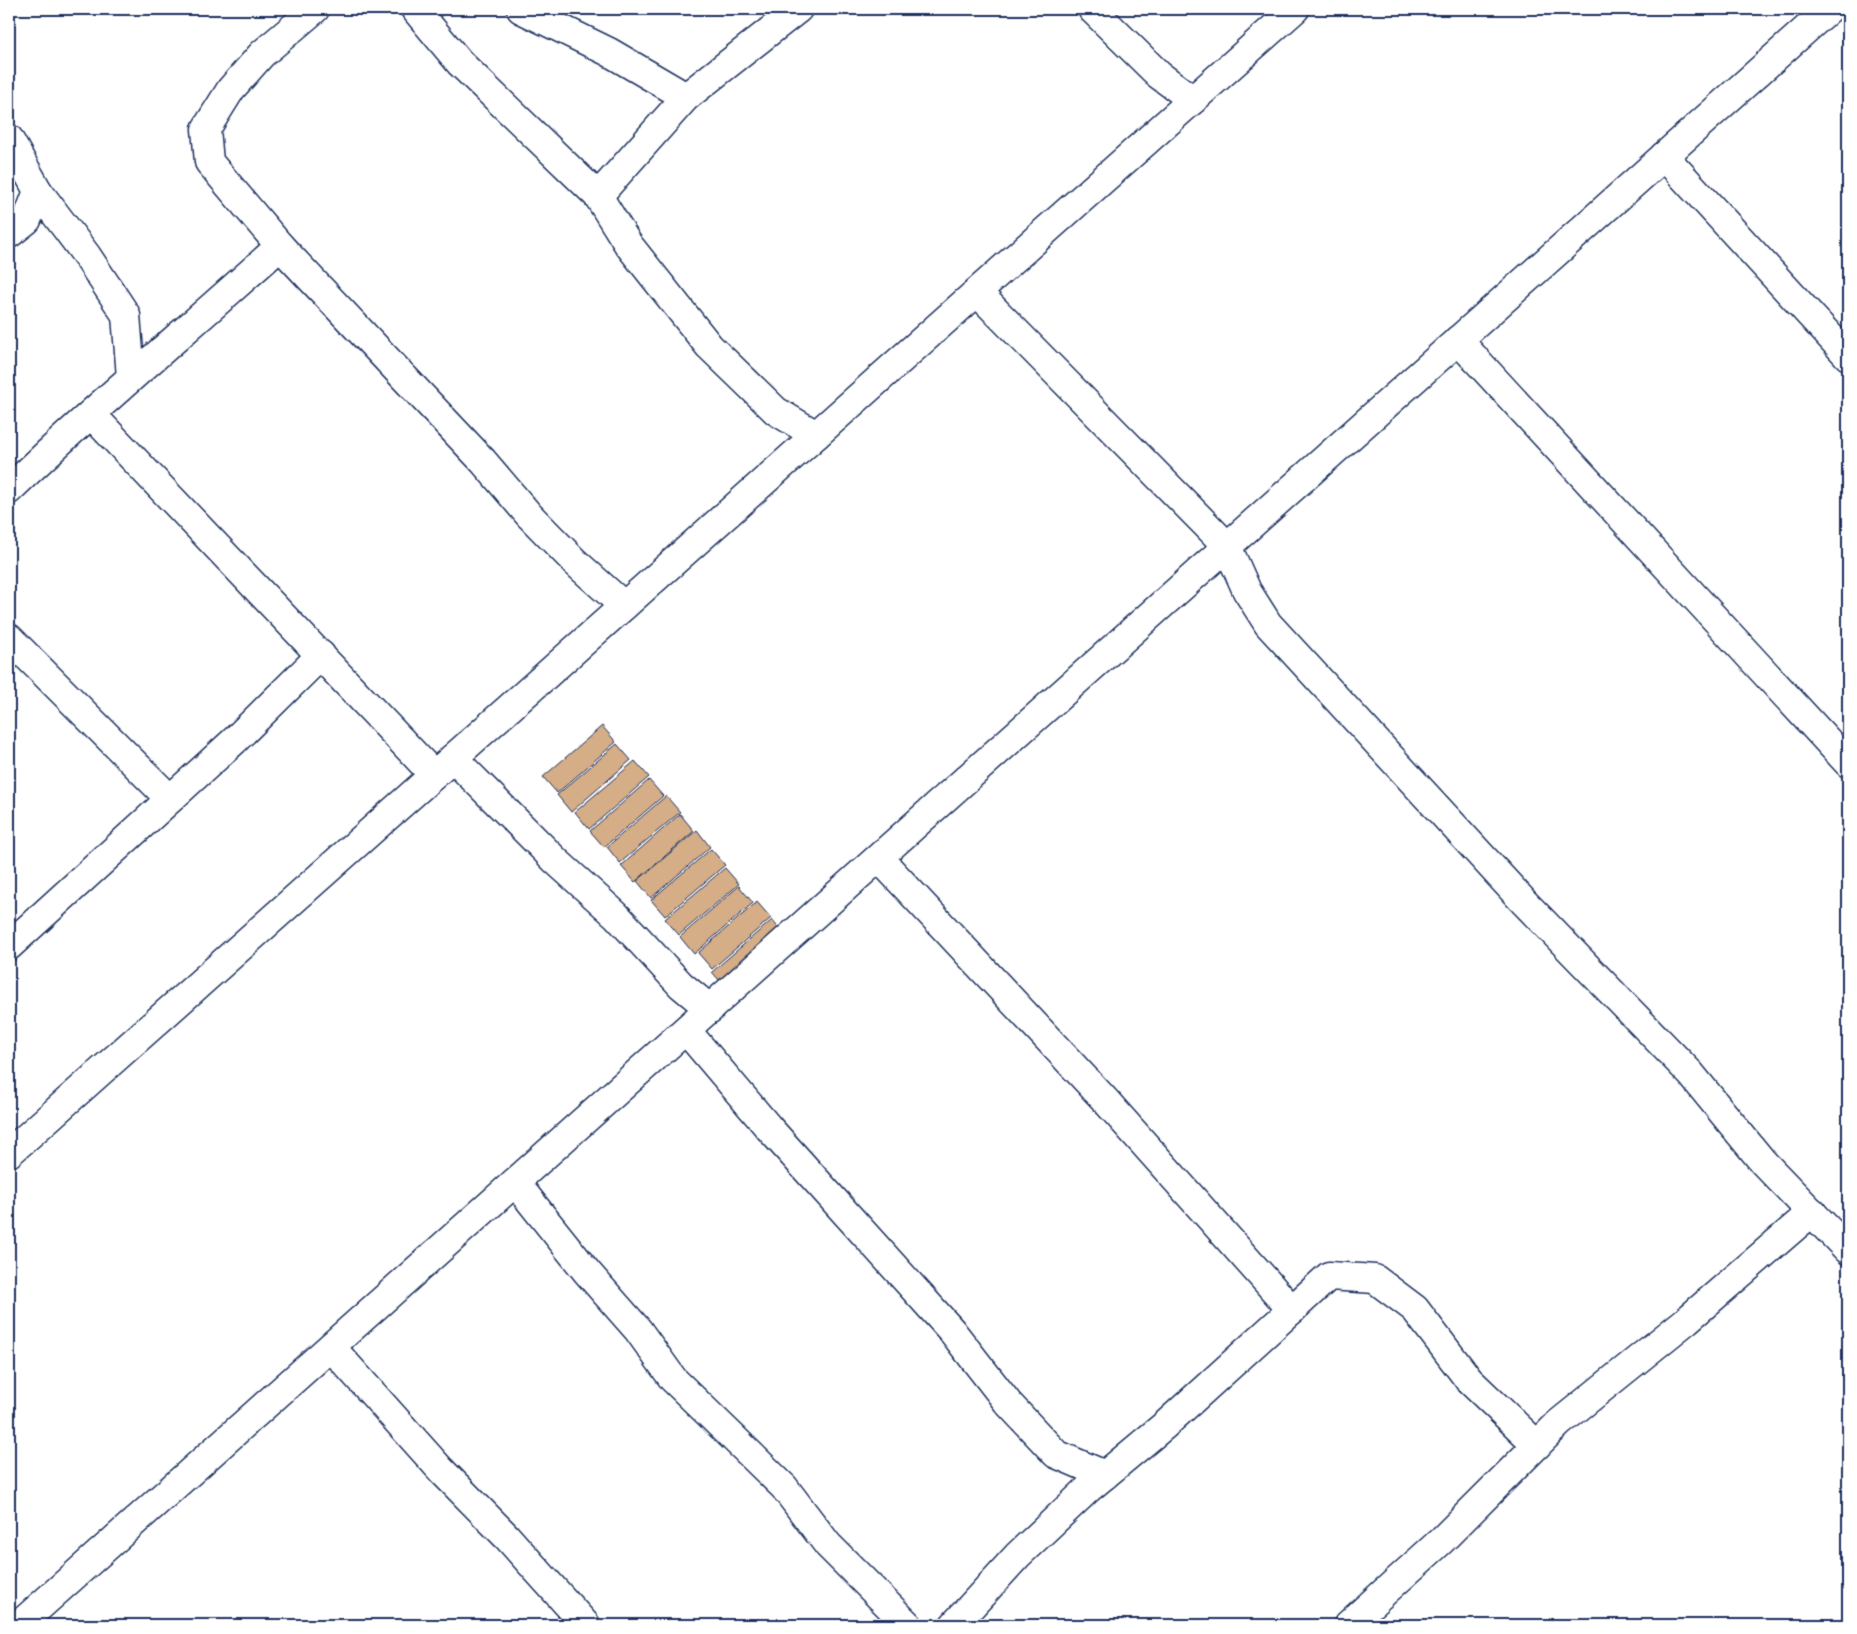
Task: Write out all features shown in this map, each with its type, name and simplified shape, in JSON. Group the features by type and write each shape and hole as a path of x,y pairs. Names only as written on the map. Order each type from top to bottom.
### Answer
{"street":[{"path":"315,9 262,54 231,89 206,129 209,162 280,246 482,461 529,515 574,562 624,606"},
{"path":"415,9 460,63 598,196 628,244 709,346 776,411 816,435"},
{"path":"521,9 609,52 686,97"},
{"path":"598,196 686,97 798,9"},
{"path":"1092,9 1158,75 1193,100"},
{"path":"9,1153 1295,9"},
{"path":"19,1625 1829,9"},
{"path":"9,139 38,192 87,256 126,315 131,378"},
{"path":"1664,156 1848,356"},
{"path":"9,234 27,220 38,192"},
{"path":"9,490 91,414 195,324 280,246"},
{"path":"977,292 1227,546 1247,592 1268,624 1524,902 1691,1074 1763,1162 1848,1250"},
{"path":"1458,340 1848,763"},
{"path":"91,414 321,656 444,766 556,861 616,916 681,985 710,1009"},
{"path":"9,638 170,799"},
{"path":"9,946 276,701 321,656"},
{"path":"879,858 1104,1100 1292,1310"},
{"path":"686,1030 769,1128 952,1330 1008,1403 1056,1454 1105,1475"},
{"path":"515,1182 587,1272 638,1330 673,1379 784,1487 828,1545 908,1625"},
{"path":"1348,1625 1441,1541 1559,1423 1687,1320 1812,1212"},
{"path":"954,1625 1018,1555 1329,1276 1375,1279 1415,1309 1469,1380 1537,1445"},
{"path":"331,1347 441,1470 507,1536 586,1625"}],"building":[{"path":"602,726 616,742 557,793 543,777"},
{"path":"617,744 631,760 571,812 557,795"},
{"path":"635,761 649,777 589,829 575,812"},
{"path":"649,780 663,796 604,847 590,831"},
{"path":"666,796 680,812 620,863 607,847"},
{"path":"680,814 694,831 635,882 621,866"},
{"path":"697,830 710,847 651,898 637,881"},
{"path":"711,849 725,865 665,916 651,900"},
{"path":"725,868 739,884 679,935 665,919"},
{"path":"739,886 753,903 694,954 680,937"},
{"path":"757,902 771,918 712,969 698,953"},
{"path":"772,920 786,937 726,988 712,972"}]}
